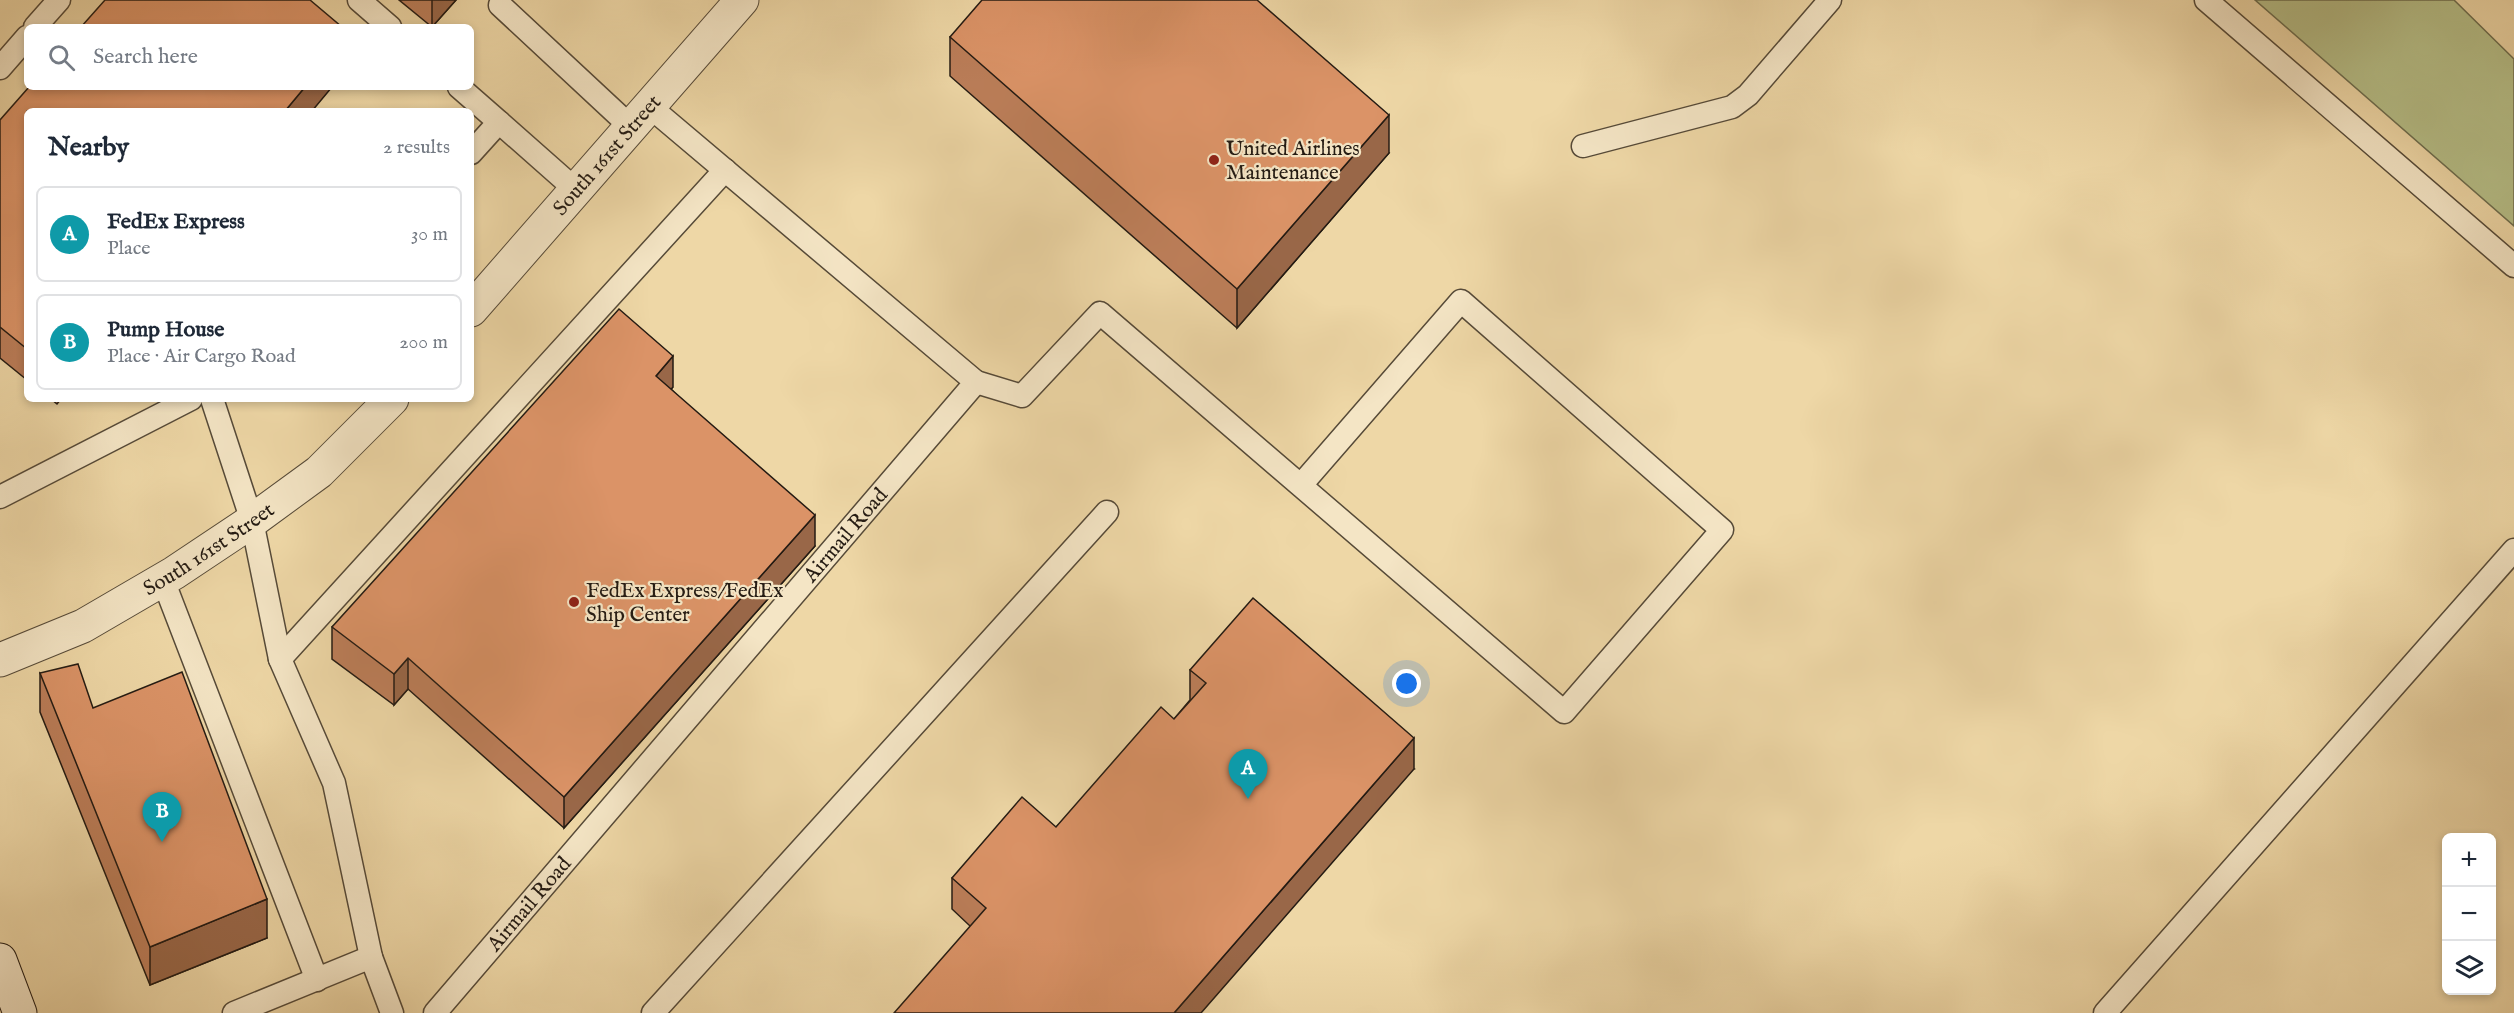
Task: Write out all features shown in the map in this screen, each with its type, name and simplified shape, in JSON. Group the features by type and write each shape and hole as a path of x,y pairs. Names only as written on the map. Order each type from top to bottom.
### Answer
{"street":[{"name":"South 161st Street","path":"474,307 742,0"},
{"name":"South 161st Street","path":"0,660 83,626 164,580 252,521 319,472 389,402"},
{"path":"0,960 20,1013"}],"lane":[{"path":"38,24 59,0"},
{"path":"359,0 387,24"},
{"path":"1583,146 1732,107 1748,95 1830,0"},
{"path":"2206,0 2514,266"},
{"path":"501,5 640,117 725,170 976,382 1022,396 1100,313 1563,712 1722,530 1461,301 1301,485"},
{"path":"0,68 24,40"},
{"path":"462,90 576,190"},
{"path":"474,150 499,122"},
{"path":"280,659 725,170"},
{"name":"Airmail Road","path":"435,1013 976,382"},
{"path":"0,497 185,402"},
{"path":"213,402 252,521 280,659 334,783 371,957 392,1013"},
{"path":"653,1013 1107,512"},
{"path":"2105,1013 2514,550"},
{"path":"164,580 317,980"},
{"path":"234,1013 371,957"}],"green space":[{"path":"2255,0 2454,0 2514,59 2514,226"}],"building":[{"path":"105,0 310,0 338,24 84,24"},
{"name":"United Airlines Maintenance","path":"982,0 1257,0 1389,115 1237,289 950,37"},
{"path":"26,90 302,90 288,108 24,108 24,347 0,327 0,120"},
{"name":"FedEx Express/FedEx Ship Center","path":"619,309 673,356 656,376 815,515 564,797 408,658 394,674 332,627"},
{"path":"1253,598 1414,738 1174,1013 894,1013 986,908 952,878 1022,797 1056,827 1161,707 1174,719 1206,683 1190,670"},
{"path":"78,664 93,708 182,672 267,899 150,947 40,673"}],"place":[{"name":"United Airlines Maintenance","path":"1214,160"},
{"name":"FedEx Express/FedEx Ship Center","path":"574,602"},
{"name":"FedEx Express","path":"1248,799"},
{"name":"Pump House","path":"162,842"}]}
